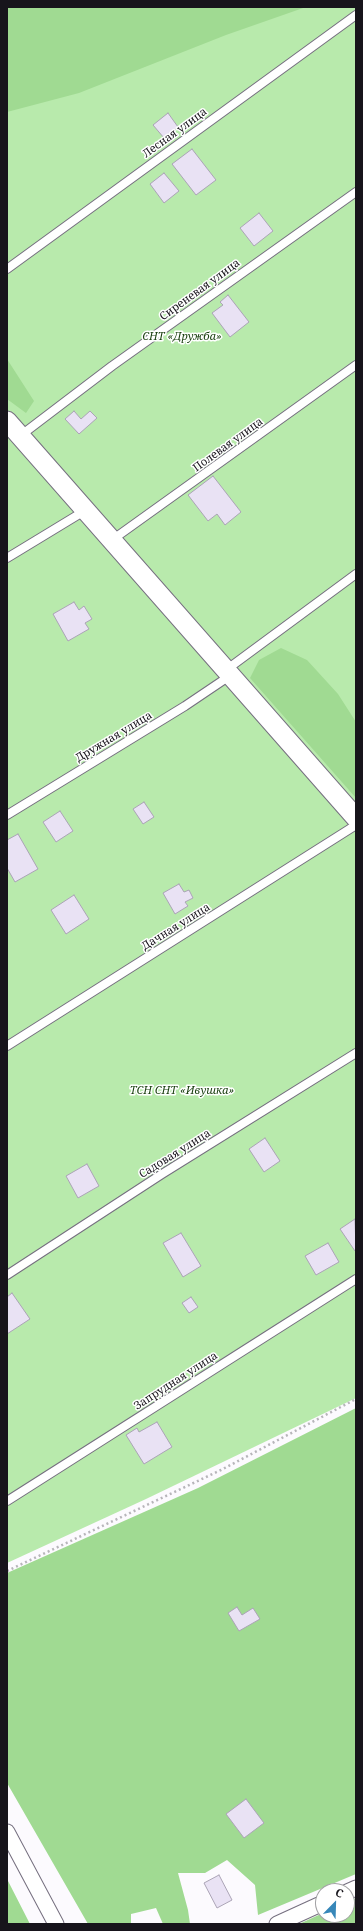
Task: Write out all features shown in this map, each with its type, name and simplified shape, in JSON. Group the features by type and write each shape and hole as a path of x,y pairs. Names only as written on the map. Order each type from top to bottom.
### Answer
{"street":[{"path":"7,421 356,818"},
{"path":"7,1832 56,1924"},
{"path":"277,1924 315,1907"}],"lane":[{"name":"Лесная улица","path":"7,269 356,15"},
{"name":"Сиреневая улица","path":"20,436 112,366 356,192"},
{"name":"Полевая улица","path":"112,540 356,365"},
{"path":"7,558 86,510"},
{"name":"Дружная улица","path":"7,815 185,706 356,574"},
{"name":"Дачная улица","path":"7,1046 356,825"},
{"name":"Садовая улица","path":"7,1275 162,1174 356,1053"},
{"name":"Запрудная улица","path":"7,1501 356,1279"}],"path":[{"path":"7,1571 221,1470 356,1399"}],"green space":[{"path":"7,7 306,7 226,35 79,93 7,112"},
{"path":"212,7 356,7 356,1398 146,1499 7,1563 7,59"},
{"path":"7,359 34,401 26,413 7,399"},
{"path":"281,648 307,660 338,694 356,722 356,798 250,678 259,660"},
{"path":"356,1408 356,1874 334,1883 315,1883 315,1891 258,1915 255,1885 227,1860 205,1873 178,1873 188,1910 190,1924 163,1924 156,1908 131,1914 131,1924 88,1924 7,1783 7,1573 198,1488"},
{"path":"7,1879 30,1924 7,1924"},
{"path":"355,1898 356,1924 299,1924 315,1917 315,1923 355,1923"}],"building":[{"path":"168,113 178,127 164,138 153,125"},
{"path":"192,149 216,180 196,195 172,164"},
{"path":"164,173 179,191 164,203 150,184"},
{"path":"259,213 273,231 254,246 240,228"},
{"path":"228,295 249,322 230,337 212,313 223,305 220,302"},
{"path":"74,411 81,419 90,411 97,418 79,434 65,419"},
{"path":"213,476 241,512 225,525 217,514 208,521 188,495"},
{"path":"74,602 79,610 84,606 92,619 85,623 89,629 68,641 53,614"},
{"path":"144,802 154,817 143,824 133,809"},
{"path":"60,811 73,831 56,842 43,822"},
{"path":"18,834 38,869 15,882 7,868 7,840"},
{"path":"179,884 184,892 189,890 193,898 185,902 188,906 175,914 163,893"},
{"path":"74,895 89,919 66,934 51,910"},
{"path":"265,1138 280,1161 264,1172 249,1149"},
{"path":"87,1164 99,1186 78,1198 66,1176"},
{"path":"355,1219 356,1250 355,1251 340,1229"},
{"path":"181,1233 201,1266 183,1277 163,1243"},
{"path":"328,1243 339,1262 316,1275 305,1256"},
{"path":"12,1293 30,1319 7,1334 7,1297"},
{"path":"191,1297 198,1307 189,1313 182,1303"},
{"path":"157,1422 172,1447 144,1464 126,1435 137,1428 139,1432"},
{"path":"237,1607 242,1615 253,1608 260,1619 239,1631 228,1613"},
{"path":"246,1799 264,1823 244,1838 226,1814"},
{"path":"219,1875 232,1900 217,1908 204,1883"}],"park label":[{"name":"СНТ «Дружба»","path":"182,337"},
{"name":"ТСН СНТ «Ивушка»","path":"182,1091"}]}
